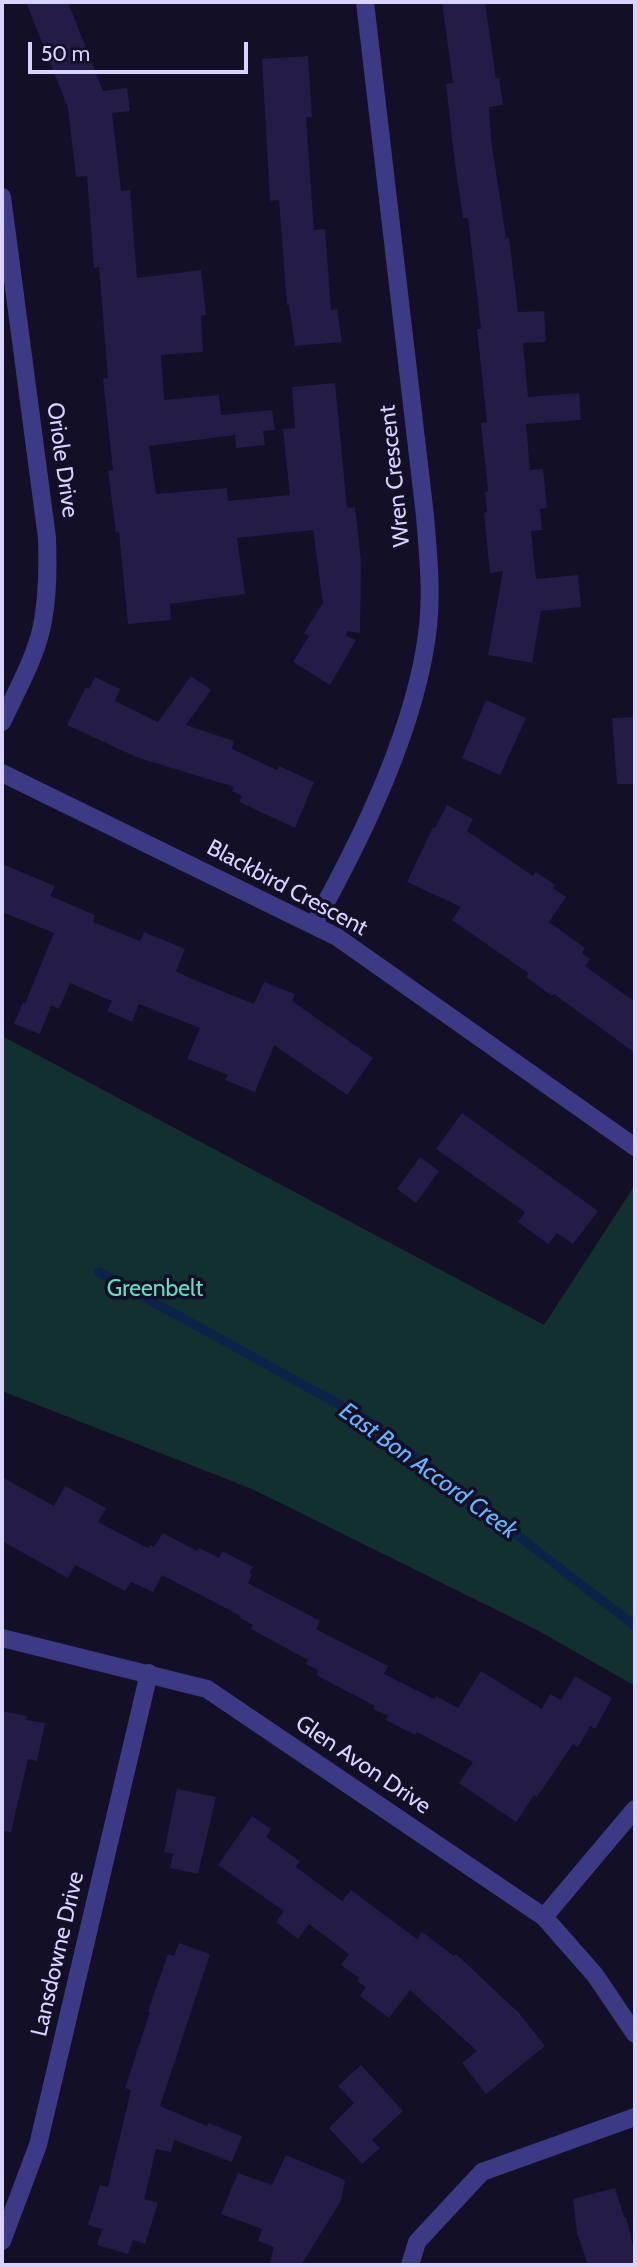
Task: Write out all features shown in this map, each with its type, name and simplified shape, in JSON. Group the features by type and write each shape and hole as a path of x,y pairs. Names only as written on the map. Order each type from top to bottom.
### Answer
{"street":[{"name":"Wren Crescent","path":"314,924 340,875 398,743 415,698 428,625 430,579 425,516 365,2"},
{"name":"Oriole Drive","path":"2,197 47,538 48,588 42,628 28,667 2,722"},
{"name":"Blackbird Crescent","path":"2,773 337,937 635,1147"},
{"name":"Glen Avon Drive","path":"2,1638 207,1689 544,1917 595,1975 635,2035"},
{"name":"Lansdowne Drive","path":"2,2242 38,2145 149,1673"},
{"path":"544,1917 635,1809"},
{"path":"410,2265 417,2242 482,2172 635,2117"}],"green space":[{"name":"Greenbelt","path":"2,1036 544,1325 635,1185 635,1686 537,1630 252,1489 2,1391"}],"building":[{"path":"26,2 68,2 103,91 127,88 130,111 112,113 121,191 130,190 137,278 201,270 206,315 201,316 203,352 161,355 164,400 219,395 221,415 272,410 275,430 263,431 265,445 236,448 235,435 149,446 156,494 227,488 228,501 290,495 283,429 295,428 292,387 335,383 347,508 355,507 361,562 360,633 347,631 346,636 356,640 330,685 293,662 309,636 304,633 323,603 313,530 237,538 245,594 170,604 171,620 128,624 119,532 116,533 108,471 113,470 103,379 108,378 99,267 94,268 87,176 76,177 68,108"},
{"path":"442,2 485,2 496,79 499,78 503,105 489,107 491,139 506,238 509,238 518,312 544,311 546,342 523,343 528,397 579,393 581,420 526,424 530,470 543,469 547,508 540,509 542,530 531,531 536,579 578,575 581,607 541,611 532,663 488,655 503,571 490,573 484,513 487,512 485,492 488,491 481,423 487,422 477,329 481,329 468,218 463,218 454,156 446,84 453,83"},
{"path":"308,56 312,117 306,117 314,230 325,229 331,310 337,309 342,342 295,346 287,305 279,200 270,201 262,59"},
{"path":"191,676 211,690 186,725 234,741 232,749 277,770 279,766 314,782 295,828 239,802 242,796 232,791 234,787 136,757 67,725 86,687 89,689 95,677 120,689 115,701 158,722"},
{"path":"486,700 526,718 500,775 462,758"},
{"path":"635,717 635,784 617,784 612,718"},
{"path":"447,805 473,819 467,831 533,876 536,872 555,885 553,888 566,897 549,922 585,948 582,953 590,959 585,966 635,1002 635,1053 554,994 552,996 526,977 528,973 452,920 461,907 407,882 433,827 435,828"},
{"path":"2,864 55,886 50,896 95,915 93,922 140,941 144,932 185,949 176,971 192,979 254,1004 264,982 295,994 292,1001 373,1058 347,1095 274,1045 255,1092 225,1080 228,1075 187,1059 200,1028 139,1004 132,1022 107,1011 112,1001 70,983 59,1009 51,1006 40,1034 14,1024 54,933 2,912"},
{"path":"462,1113 598,1211 573,1244 557,1233 548,1244 518,1222 525,1212 436,1149"},
{"path":"420,1157 439,1171 416,1203 397,1189"},
{"path":"2,1477 54,1506 65,1486 106,1508 98,1522 148,1548 150,1545 154,1547 163,1533 197,1551 199,1548 219,1558 222,1551 253,1567 248,1583 320,1621 316,1629 388,1666 384,1674 458,1708 481,1671 542,1709 550,1694 561,1700 575,1676 612,1698 595,1729 590,1726 578,1747 573,1744 537,1797 534,1795 516,1822 459,1783 473,1762 417,1732 415,1735 386,1720 388,1716 373,1709 375,1706 316,1675 318,1670 306,1664 308,1660 251,1629 253,1625 240,1618 241,1616 162,1575 153,1592 131,1582 125,1591 75,1565 68,1578 2,1541"},
{"path":"2,1711 27,1716 26,1720 45,1723 37,1761 28,1759 11,1832 2,1831"},
{"path":"177,1789 216,1797 198,1874 170,1868 173,1854 164,1852"},
{"path":"252,1816 271,1829 266,1837 300,1861 296,1867 342,1901 351,1890 417,1939 422,1932 454,1956 456,1954 519,2013 545,2046 486,2094 462,2063 477,2051 410,1990 389,2018 360,1996 366,1987 357,1981 359,1978 341,1965 349,1954 309,1924 298,1939 276,1922 284,1911 218,1865"},
{"path":"179,1943 210,1954 160,2106 207,2126 208,2123 242,2136 232,2162 174,2140 171,2152 156,2149 144,2199 158,2203 145,2244 133,2240 128,2254 97,2245 102,2229 88,2225 100,2185 108,2187 131,2090 125,2088 150,2012 148,2011 168,1954 174,1956"},
{"path":"361,2065 403,2111 372,2140 380,2148 362,2164 329,2128 354,2103 338,2086"},
{"path":"286,2155 345,2180 341,2201 301,2265 269,2265 274,2247 258,2241 262,2229 221,2214 238,2173 272,2185"},
{"path":"615,2188 626,2217 635,2265 588,2265 577,2233 573,2199"}],"waterway":[{"name":"East Bon Accord Creek","path":"99,1272 369,1421 635,1626"}]}
